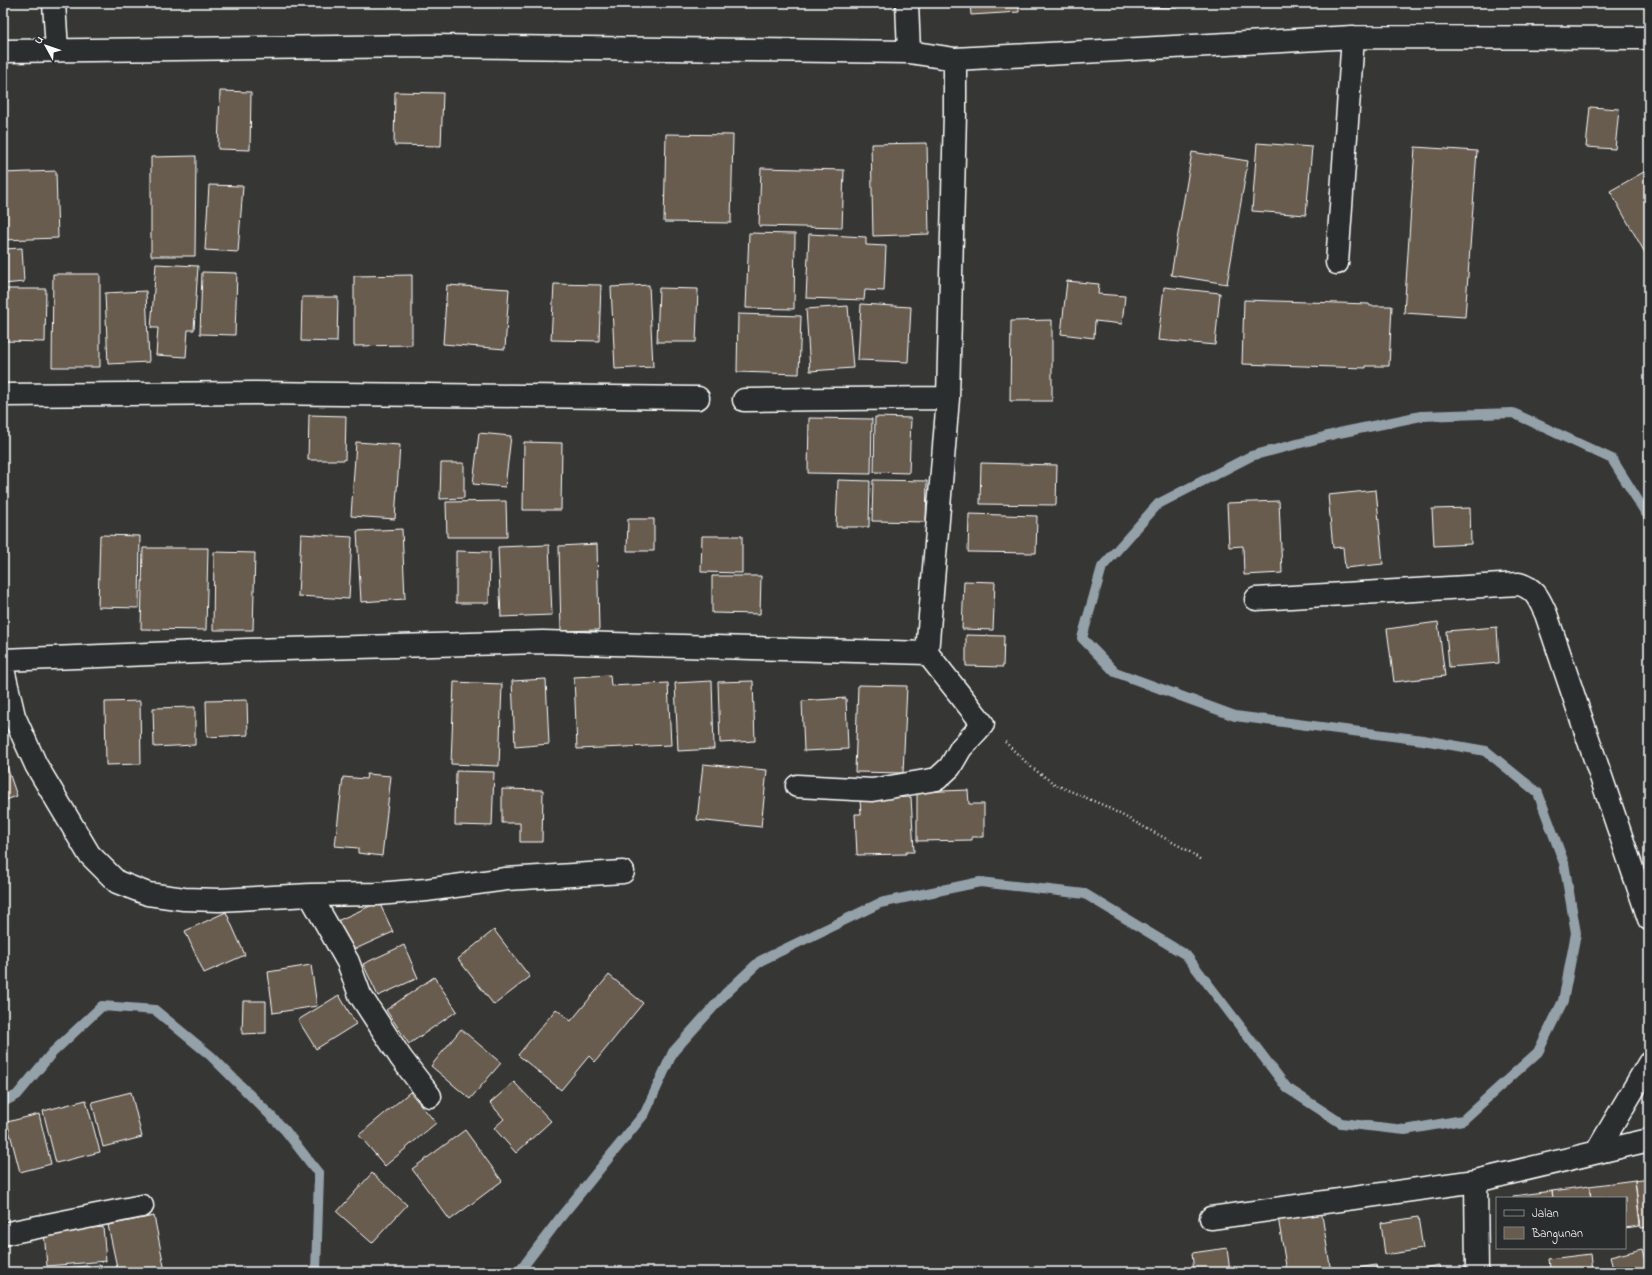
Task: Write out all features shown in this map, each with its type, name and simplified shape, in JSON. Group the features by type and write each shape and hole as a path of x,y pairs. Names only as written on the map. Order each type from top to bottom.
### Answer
{"street":[{"path":"54,3 57,50"},
{"path":"908,3 909,52"},
{"path":"3,51 429,46 909,52 955,59 1352,37 1649,38"},
{"path":"1337,263 1352,37"},
{"path":"797,786 872,790 937,779 950,767 960,748 983,724 927,654 948,398 955,129 955,59"},
{"path":"3,395 255,393 698,398"},
{"path":"744,400 948,398"},
{"path":"1256,599 1519,584 1528,587 1536,594 1546,614 1649,918"},
{"path":"3,660 247,650 543,642 927,654"},
{"path":"3,669 14,716 36,765 89,854 117,882 148,894 184,900 377,894 426,890 506,879 623,872"},
{"path":"310,895 348,962 360,995 401,1058 430,1096"},
{"path":"1597,1151 1649,1063"},
{"path":"1211,1218 1476,1181 1597,1151 1649,1140"},
{"path":"1476,1181 1477,1272"},
{"path":"3,1234 142,1206"}],"path":[{"path":"983,724 1010,746 1031,767 1056,785 1103,805 1187,850 1201,860"}],"building":[{"path":"631,3 680,3 680,5 631,5"},
{"path":"970,3 1019,3 1019,12 971,15"},
{"path":"1134,3 1177,3 1177,8 1134,7"},
{"path":"220,91 251,92 250,150 218,149"},
{"path":"395,92 443,93 441,146 394,145"},
{"path":"1590,107 1619,109 1615,149 1586,147"},
{"path":"666,134 733,135 731,223 664,222"},
{"path":"927,143 929,234 873,236 871,144"},
{"path":"1257,143 1312,147 1306,215 1252,211"},
{"path":"1415,147 1477,151 1465,317 1404,313"},
{"path":"1192,152 1248,161 1227,284 1171,275"},
{"path":"196,156 195,256 151,256 151,157"},
{"path":"761,168 844,170 842,228 759,226"},
{"path":"1649,169 1649,260 1610,191"},
{"path":"56,171 58,238 3,240 3,173"},
{"path":"209,185 243,186 238,252 205,250"},
{"path":"749,233 795,234 794,309 746,308"},
{"path":"809,234 866,237 866,245 886,246 884,291 865,290 864,300 806,298"},
{"path":"22,248 24,282 3,284 3,249"},
{"path":"156,264 198,266 194,330 188,330 186,357 156,355 158,328 151,328"},
{"path":"202,272 237,273 235,335 200,334"},
{"path":"53,274 100,274 100,367 52,367"},
{"path":"412,275 412,345 354,346 354,276"},
{"path":"1067,281 1099,284 1098,294 1125,296 1122,324 1095,321 1094,338 1061,334"},
{"path":"554,284 601,285 599,341 551,340"},
{"path":"447,285 509,289 505,349 443,344"},
{"path":"649,285 653,367 615,369 611,287"},
{"path":"1164,287 1220,293 1215,345 1158,340"},
{"path":"659,288 698,289 696,342 657,342"},
{"path":"4,289 46,289 45,342 3,341"},
{"path":"146,291 149,362 108,364 105,293"},
{"path":"302,297 338,297 337,342 301,341"},
{"path":"1244,300 1392,306 1389,366 1366,366 1366,368 1242,364"},
{"path":"861,304 911,307 908,362 858,360"},
{"path":"848,306 853,368 810,371 806,309"},
{"path":"738,314 801,316 799,374 737,372"},
{"path":"1052,320 1052,401 1010,401 1011,321"},
{"path":"309,415 346,416 345,460 308,460"},
{"path":"875,417 911,418 909,473 874,472"},
{"path":"809,418 872,419 871,474 808,473"},
{"path":"479,433 511,436 505,487 473,484"},
{"path":"356,442 400,445 395,519 351,516"},
{"path":"524,442 562,443 561,510 523,510"},
{"path":"441,463 464,463 464,498 440,499"},
{"path":"981,463 1057,465 1056,505 980,504"},
{"path":"838,480 870,481 869,527 836,527"},
{"path":"873,480 927,481 926,522 872,521"},
{"path":"1376,490 1383,564 1345,568 1343,547 1333,548 1328,495"},
{"path":"506,501 507,537 447,537 446,502"},
{"path":"1279,501 1282,573 1244,575 1243,546 1229,547 1227,503"},
{"path":"1470,508 1471,544 1434,546 1432,509"},
{"path":"969,514 1037,516 1036,553 968,552"},
{"path":"628,519 654,519 654,551 627,551"},
{"path":"402,529 405,599 361,602 357,531"},
{"path":"301,534 352,537 349,599 298,596"},
{"path":"100,535 140,536 139,608 98,607"},
{"path":"702,536 742,536 742,573 701,572"},
{"path":"597,544 599,630 561,631 559,546"},
{"path":"549,545 552,615 501,617 498,547"},
{"path":"143,548 208,548 206,630 141,629"},
{"path":"456,551 490,552 489,603 456,603"},
{"path":"214,552 255,553 253,630 213,630"},
{"path":"712,576 761,576 760,614 712,613"},
{"path":"964,581 995,582 993,630 962,629"},
{"path":"1438,622 1445,676 1394,682 1387,629"},
{"path":"1497,627 1499,663 1449,667 1446,631"},
{"path":"966,635 1004,636 1003,667 966,666"},
{"path":"610,675 611,686 668,683 671,745 577,749 574,677"},
{"path":"546,679 549,744 515,747 512,681"},
{"path":"712,681 714,749 678,751 675,683"},
{"path":"753,681 755,741 720,743 718,682"},
{"path":"454,682 502,684 499,766 451,764"},
{"path":"858,685 907,686 903,773 855,772"},
{"path":"846,698 848,749 804,751 802,701"},
{"path":"247,700 248,735 207,737 206,701"},
{"path":"140,701 141,764 106,765 105,702"},
{"path":"195,707 195,745 154,747 153,708"},
{"path":"3,758 17,796 3,801"},
{"path":"703,764 767,770 761,827 697,820"},
{"path":"456,771 494,772 492,826 455,825"},
{"path":"367,774 391,776 382,856 358,853 358,848 335,846 343,777 366,779"},
{"path":"502,789 543,790 542,842 520,842 520,823 502,823"},
{"path":"968,790 969,804 984,804 984,837 972,837 972,840 917,841 917,792"},
{"path":"911,797 914,852 906,852 906,854 857,855 855,814 861,814 860,799"},
{"path":"379,902 393,932 351,951 337,921"},
{"path":"226,912 245,955 204,973 185,931"},
{"path":"494,930 530,977 494,1005 458,959"},
{"path":"404,945 418,978 378,996 363,964"},
{"path":"311,965 317,1006 273,1013 268,972"},
{"path":"609,975 643,1003 595,1062 589,1056 561,1090 518,1055 556,1009 571,1021"},
{"path":"434,977 457,1011 409,1044 386,1010"},
{"path":"339,995 356,1024 316,1049 298,1020"},
{"path":"243,1001 266,1001 266,1033 242,1034"},
{"path":"461,1029 501,1063 470,1099 431,1066"},
{"path":"514,1082 551,1121 516,1153 494,1128 504,1119 490,1103"},
{"path":"131,1092 142,1137 103,1147 92,1102"},
{"path":"410,1092 436,1123 385,1166 359,1135"},
{"path":"86,1100 100,1152 56,1163 43,1111"},
{"path":"39,1114 51,1164 20,1172 7,1122"},
{"path":"465,1130 502,1181 450,1220 412,1169"},
{"path":"372,1173 407,1205 372,1243 337,1212"},
{"path":"1649,1178 1649,1227 1641,1228 1635,1180"},
{"path":"1635,1180 1640,1226 1626,1228 1626,1197 1591,1197 1589,1186"},
{"path":"1589,1186 1591,1197 1553,1197 1552,1191"},
{"path":"1552,1191 1553,1197 1513,1197"},
{"path":"1321,1209 1331,1272 1287,1272 1278,1217"},
{"path":"154,1216 165,1271 118,1272 108,1225"},
{"path":"1418,1217 1423,1249 1385,1255 1381,1223"},
{"path":"103,1227 106,1261 47,1266 44,1232"},
{"path":"1227,1248 1230,1272 1194,1272 1192,1253"},
{"path":"1642,1249 1648,1272 1614,1272 1610,1257"},
{"path":"1590,1254 1592,1272 1525,1272 1525,1270 1550,1268 1549,1259"},
{"path":"101,1265 102,1272 22,1272 22,1271"},
{"path":"1376,1265 1377,1272 1333,1272"},
{"path":"1439,1265 1440,1272 1400,1272"}],"waterway":[{"path":"519,1272 560,1218 645,1113 673,1052 725,994 760,961 880,903 980,882 1085,894 1186,955 1287,1088 1341,1123 1405,1130 1463,1120 1538,1052 1563,1001 1576,933 1564,863 1538,793 1486,751 1423,740 1235,716 1115,672 1082,638 1102,567 1158,504 1251,456 1339,433 1421,416 1513,413 1612,459 1649,518"},
{"path":"3,1102 17,1095 52,1053 102,1006 155,1010 211,1056 285,1130 319,1174 316,1272"}]}
